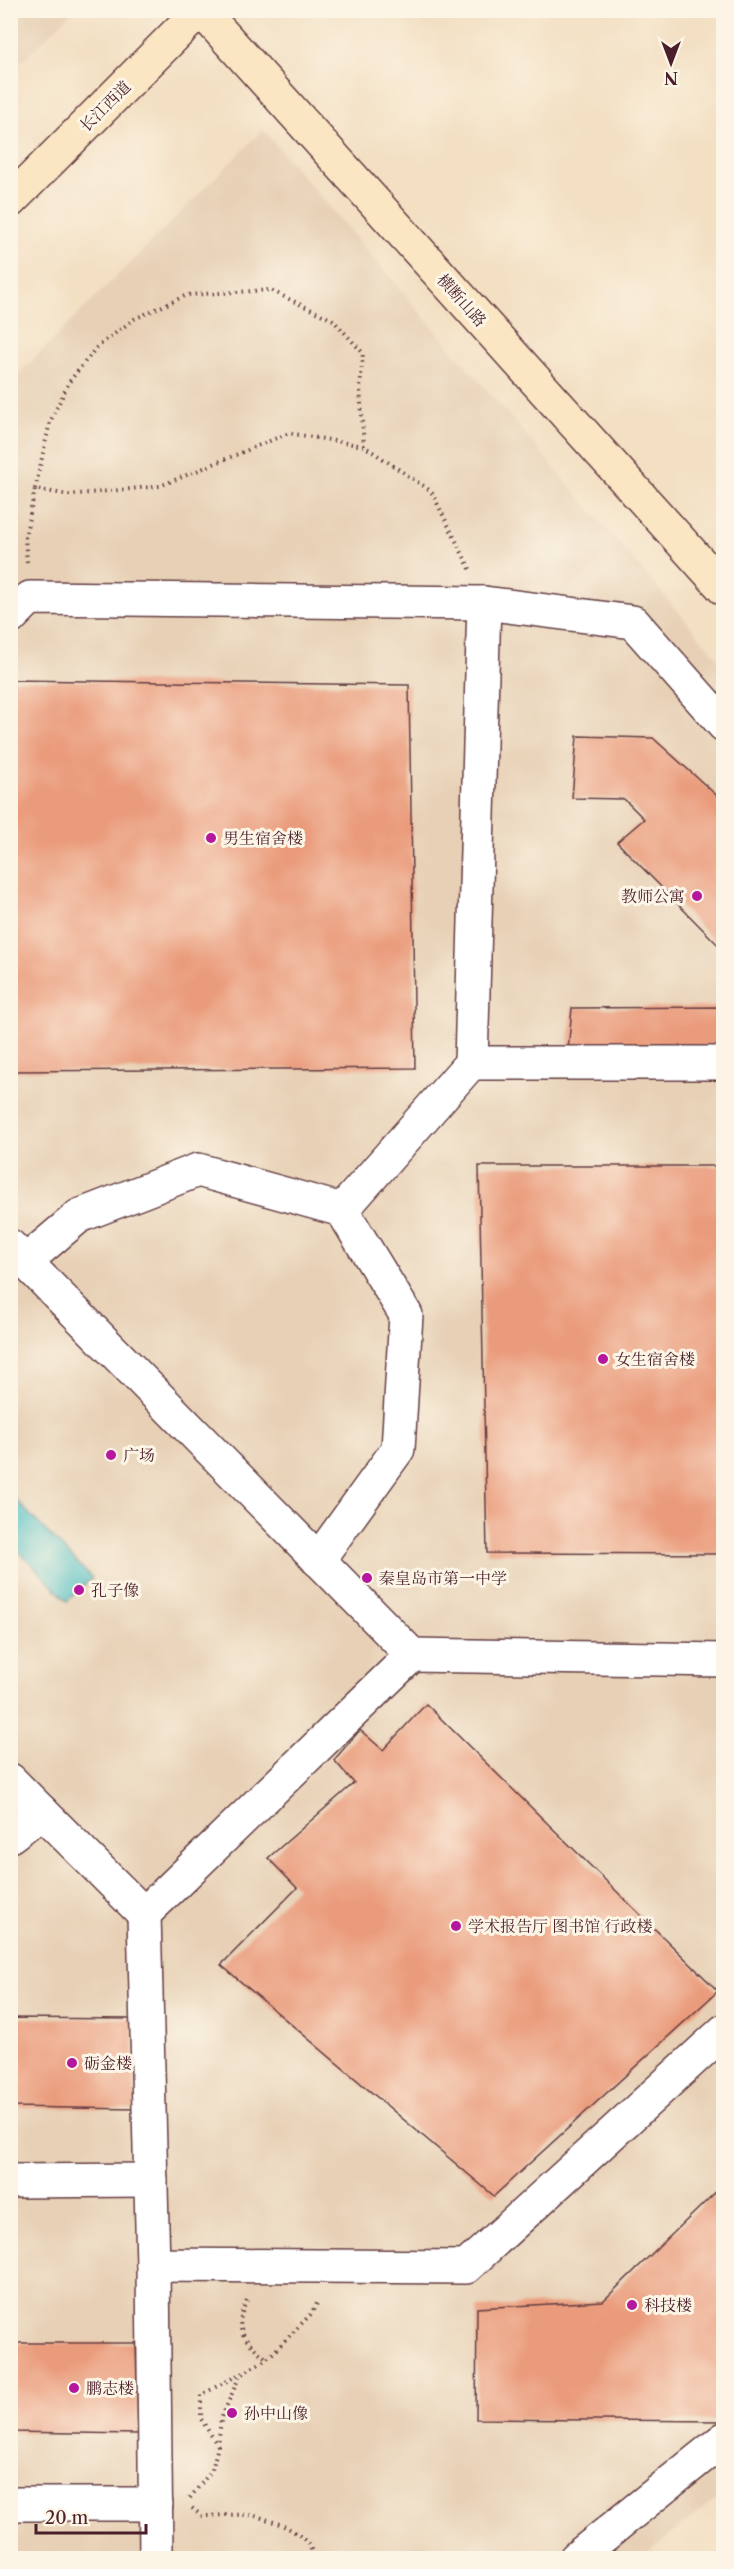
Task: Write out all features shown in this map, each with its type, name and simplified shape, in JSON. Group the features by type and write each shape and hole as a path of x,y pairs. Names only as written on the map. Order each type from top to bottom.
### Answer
{"main road":[{"name":"长江西道","path":"10,201 200,10"},
{"name":"横断山路","path":"200,10 723,589"}],"street":[{"path":"342,1210 471,1063 484,603"},
{"path":"20,608 484,603 633,622 723,725"},
{"path":"471,1063 723,1063"},
{"path":"318,1560 398,1449 406,1315 342,1210 198,1170 79,1216 18,1253 318,1560 412,1655 723,1660"},
{"path":"144,1914 412,1655"},
{"path":"10,1780 144,1914 153,2265 156,2559"},
{"path":"10,1836 42,1812"},
{"path":"153,2265 466,2267 723,2031"},
{"path":"10,2181 151,2180"},
{"path":"576,2559 723,2439"},
{"path":"10,2504 156,2504"}],"path":[{"path":"20,608 25,538 50,422 69,382 96,348 134,319 187,295 270,290 333,321 363,353 360,388 364,446"},
{"path":"35,489 69,495 160,486 289,433 364,446 431,491 461,548 484,603"},
{"path":"251,2265 248,2298 239,2317 244,2339 267,2359"},
{"path":"218,2446 201,2420 201,2395 267,2359 310,2315 339,2266"},
{"path":"240,2375 221,2420 212,2470 186,2503 202,2516 254,2516 298,2532 313,2553 313,2559"}],"shaded area":[{"path":"11,10 73,10 73,11 11,72"},
{"name":"秦皇岛市第一中学","path":"263,130 723,664 723,2493 641,2558 11,2558 11,382"}],"water":[{"path":"11,1495 92,1578 67,1601 11,1543"}],"building":[{"name":"男生宿舍楼","path":"10,680 409,685 415,1068 12,1071"},
{"name":"教师公寓","path":"577,736 653,738 724,802 724,951 617,842 644,819 624,799 572,798"},
{"path":"724,1007 724,1046 568,1051 572,1008"},
{"name":"女生宿舍楼","path":"479,1166 724,1166 724,1554 487,1553"},
{"name":"学术报告厅 图书馆 行政楼","path":"426,1704 718,1991 494,2196 221,1965 297,1888 268,1858 354,1783 334,1760 360,1730 383,1750"},
{"name":"砺金楼","path":"10,2018 133,2019 135,2109 10,2107"},
{"name":"科技楼","path":"724,2184 724,2418 720,2421 476,2419 477,2308 603,2301"},
{"name":"鹏志楼","path":"10,2343 136,2343 138,2434 10,2432"}],"place":[{"name":"男生宿舍楼","path":"211,838"},
{"name":"教师公寓","path":"697,896"},
{"name":"女生宿舍楼","path":"603,1359"},
{"name":"广场","path":"111,1455"},
{"name":"秦皇岛市第一中学","path":"367,1578"},
{"name":"孔子像","path":"79,1590"},
{"name":"学术报告厅 图书馆 行政楼","path":"456,1926"},
{"name":"砺金楼","path":"72,2063"},
{"name":"科技楼","path":"632,2305"},
{"name":"鹏志楼","path":"74,2388"},
{"name":"孙中山像","path":"232,2413"}]}
